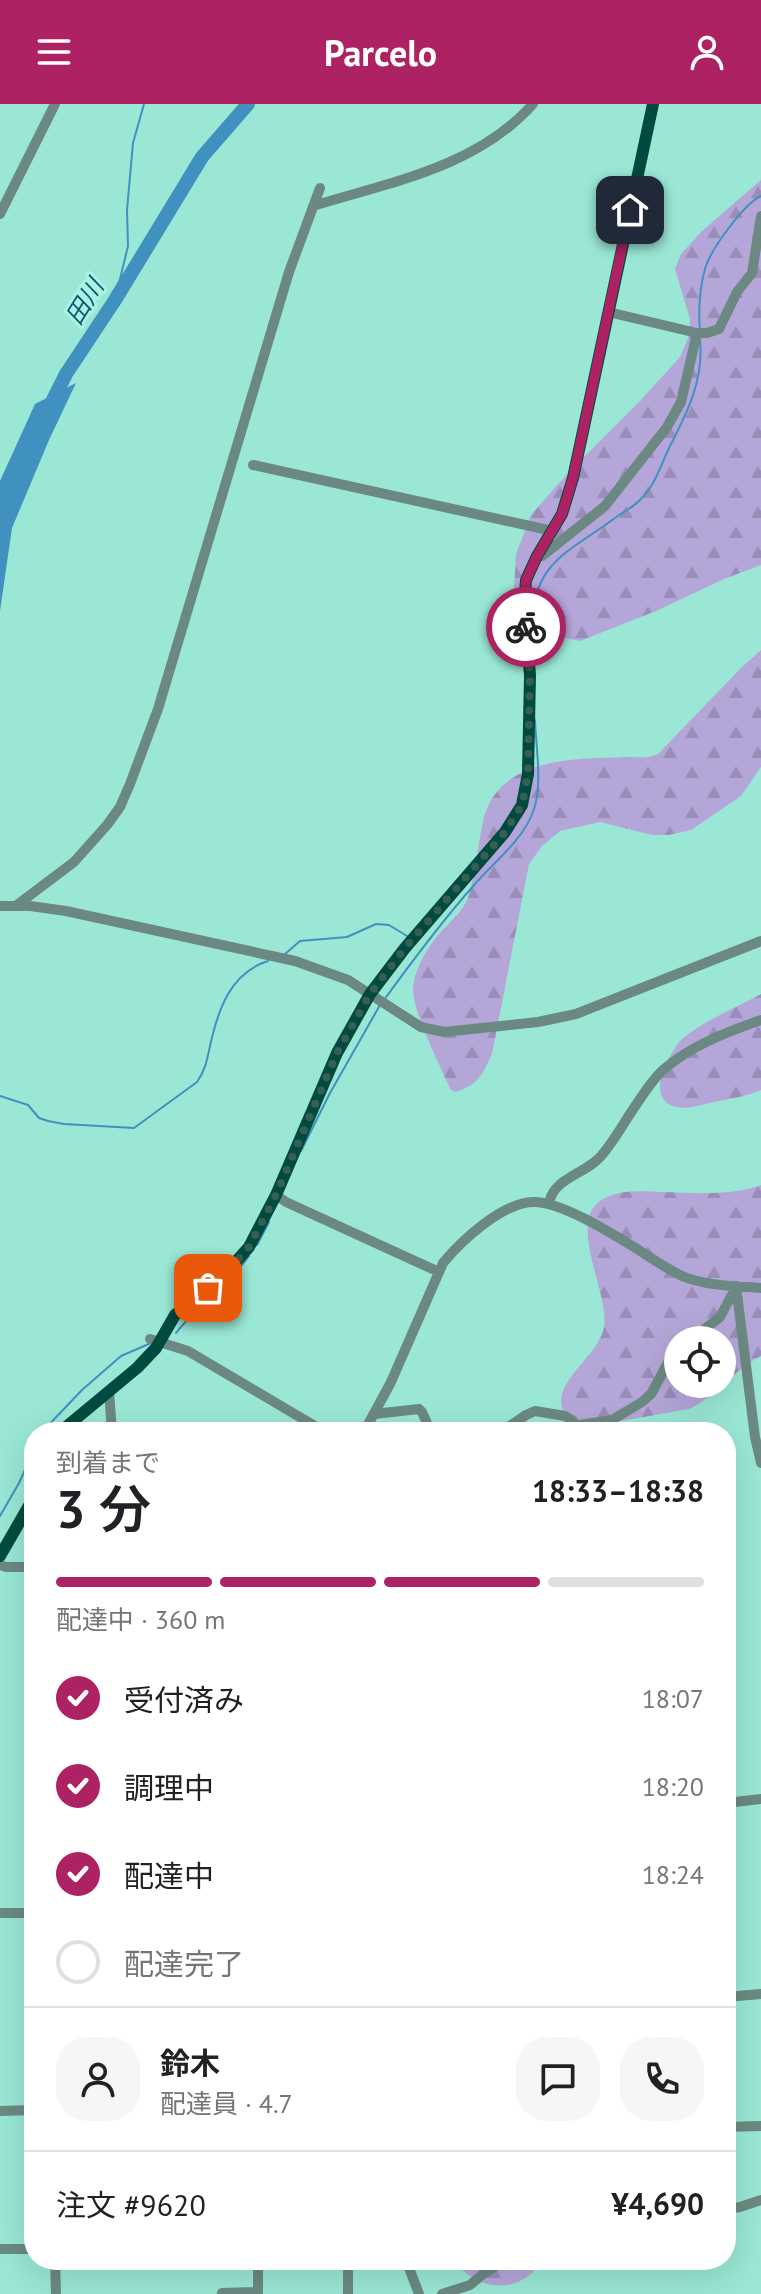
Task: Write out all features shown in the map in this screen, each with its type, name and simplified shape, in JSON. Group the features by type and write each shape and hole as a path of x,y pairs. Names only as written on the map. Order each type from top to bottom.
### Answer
{"main road":[{"path":"72,1422 137,1368 175,1315 225,1274 249,1247 276,1195 337,1053 405,948 505,832 522,805 528,774 530,675 524,607 526,580 562,514 573,478 653,104"},
{"path":"0,1556 24,1514"}],"street":[{"path":"0,214 55,104"},
{"path":"313,206 452,162 490,142 533,104"},
{"path":"14,906 74,862 120,807 130,784 158,709 289,272 320,188"},
{"path":"608,312 697,333 714,332 721,327 732,300 752,273 761,216"},
{"path":"537,556 542,556 605,506 667,427 681,402 697,333"},
{"path":"253,465 553,531"},
{"path":"0,906 66,911 295,961 348,980 421,1027 444,1032 538,1022 576,1014 761,941"},
{"path":"549,1204 554,1191 565,1181 599,1159 661,1072 678,1058 710,1040 761,1020"},
{"path":"276,1195 439,1272"},
{"path":"370,1422 391,1382 443,1263 463,1240 500,1214 522,1204 549,1204 599,1225 678,1274 704,1283 761,1288"},
{"path":"709,1326 720,1317 736,1286"},
{"path":"736,1286 761,1463"},
{"path":"155,1341 188,1351 308,1422"},
{"path":"604,1422 642,1402 651,1394 664,1370"},
{"path":"109,1391 111,1422"},
{"path":"374,1414 419,1409 426,1422"},
{"path":"516,1422 535,1411 565,1416 573,1422"},
{"path":"0,1565 24,1567"},
{"path":"736,1802 761,1799"},
{"path":"0,1913 24,1913"},
{"path":"736,1996 761,1994"},
{"path":"0,2111 24,2110"},
{"path":"736,2127 761,2126"},
{"path":"736,2208 761,2200"},
{"path":"0,2249 24,2249"},
{"path":"55,2270 56,2294"},
{"path":"222,2293 258,2293 258,2270"},
{"path":"348,2270 348,2294"},
{"path":"410,2270 419,2294"},
{"path":"442,2294 470,2285 490,2270"}],"green space":[{"path":"761,180 761,565 580,641 538,633 521,615 514,588 516,554 531,515 680,357 689,336 690,319 675,269 681,254 702,231"},
{"path":"761,650 761,767 741,796 691,830 652,835 600,822 560,831 542,846 529,864 492,1054 475,1082 456,1092 451,1090 422,1025 413,988 420,964 429,948 457,915 469,895 484,817 494,795 510,780 530,769 553,763 658,754"},
{"path":"761,994 761,1090 692,1107 681,1108 667,1103 660,1088 661,1079 683,1038"},
{"path":"761,1185 761,1356 736,1373 736,1326 664,1326 664,1398 708,1398 689,1409 615,1422 574,1422 561,1405 562,1394 600,1339 604,1327 601,1296 588,1240 592,1209 603,1199 624,1192 713,1193"},
{"path":"535,2270 523,2279 500,2286 475,2279 464,2271"}],"water":[{"path":"76,383 12,528 0,611 0,481 35,404"}],"waterway":[{"path":"115,300 128,246 127,210 133,143 144,104"},
{"name":"田川","path":"48,410 66,374 202,157 248,104"},
{"path":"700,330 701,289 709,258 738,217 761,196"},
{"path":"532,634 538,591 554,563 636,504 653,483 693,396 701,355 700,340"},
{"path":"384,1000 451,912 515,841 528,822 538,790 535,720"},
{"path":"285,954 300,941 347,937 376,924 389,925 407,936"},
{"path":"0,1096 28,1105 39,1118 48,1121 134,1128 197,1082 228,994 244,974 268,961"},
{"path":"301,1151 380,1005"},
{"path":"257,1245 269,1222"},
{"path":"176,1333 249,1256"},
{"path":"52,1422 121,1356 151,1343"},
{"path":"0,1516 24,1472"}],"way so far":[{"path":"208,1288 249,1247 276,1195 337,1053 370,994 405,948 505,832 522,805 528,774 530,675 526,627"}],"route":[{"path":"526,627 526,580 562,514 573,478 630,210"}]}
